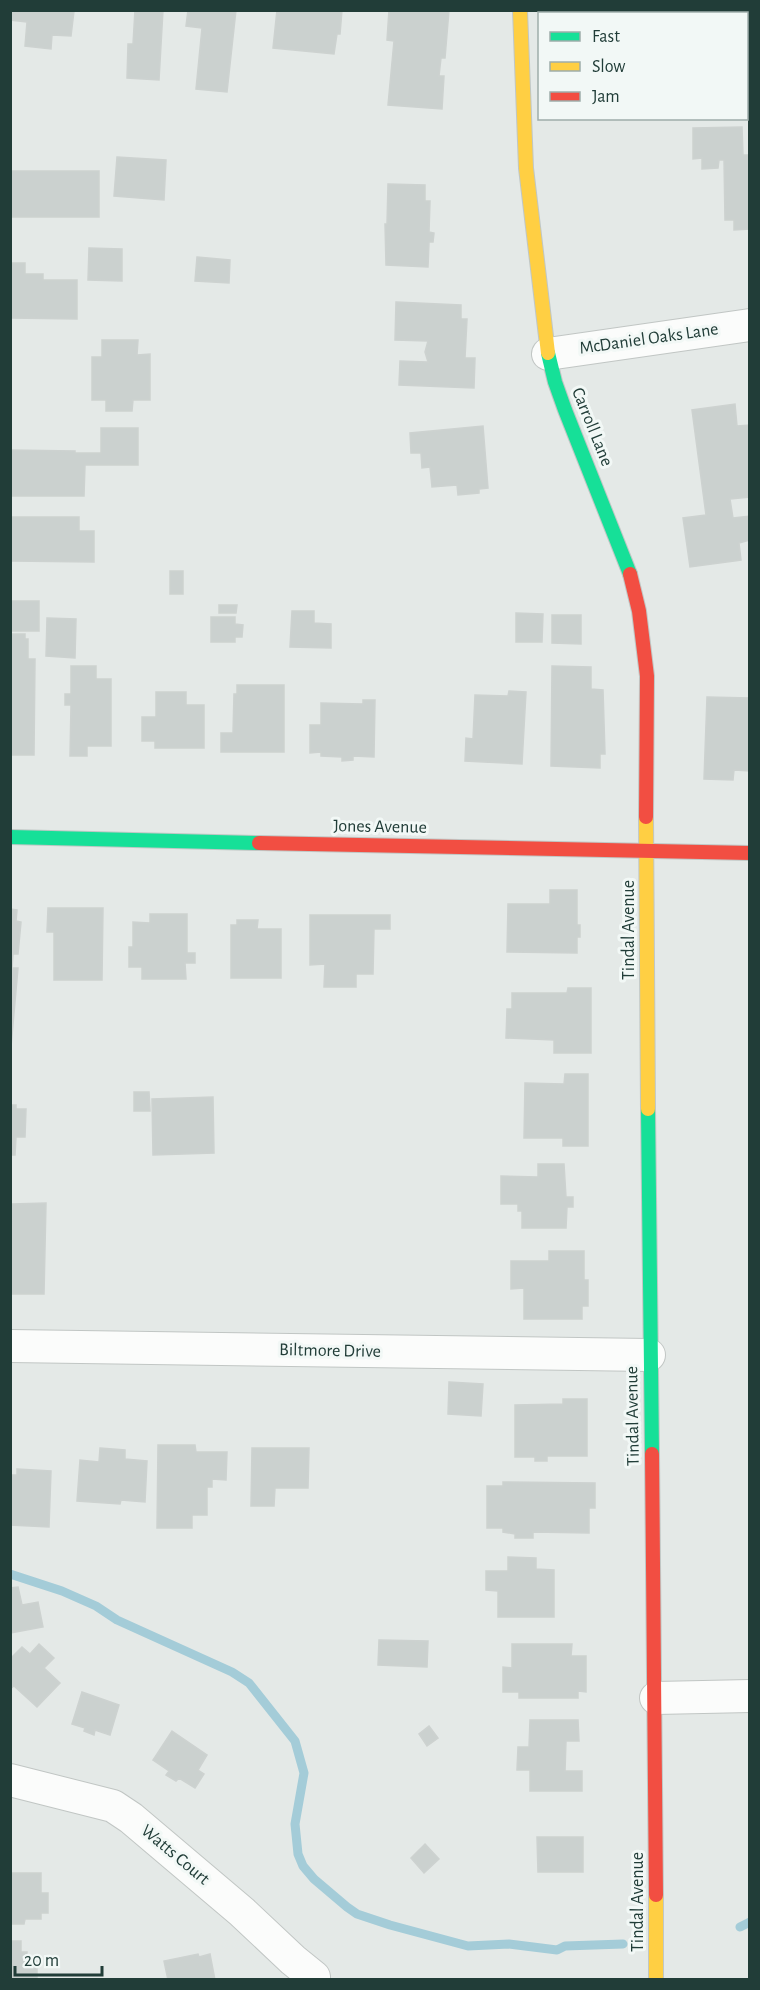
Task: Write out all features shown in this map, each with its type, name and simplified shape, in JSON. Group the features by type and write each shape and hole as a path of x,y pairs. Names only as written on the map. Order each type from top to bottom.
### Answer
{"street":[{"name":"Carroll Lane","path":"520,10 526,168 548,354 565,410 629,568 639,611 647,676 647,852"},
{"name":"McDaniel Oaks Lane","path":"548,354 750,325"},
{"name":"Jones Avenue","path":"10,837 750,853"},
{"name":"Tindal Avenue","path":"647,852 650,1355 656,1698 656,1980"},
{"name":"Biltmore Drive","path":"10,1346 650,1355"},
{"path":"656,1698 750,1696"},
{"name":"Watts Court","path":"10,1780 113,1806 131,1818 242,1911 292,1960 314,1977"}],"building":[{"path":"10,10 74,11 71,36 52,35 51,49 25,46 27,22 10,20"},
{"path":"135,10 163,10 159,80 127,78 128,44 133,44"},
{"path":"188,10 236,10 227,92 196,89 202,28 186,26"},
{"path":"277,10 342,10 340,34 337,34 334,54 273,48"},
{"path":"389,10 449,10 445,58 441,58 439,76 444,76 442,109 388,105 394,41 387,40"},
{"path":"574,10 606,10 606,12 574,12"},
{"path":"721,10 744,10 744,12 721,12"},
{"path":"742,127 743,155 750,155 750,229 734,230 734,220 725,220 724,160 719,160 718,168 702,169 702,158 693,159 693,128"},
{"path":"117,157 166,160 164,200 114,196"},
{"path":"10,171 99,171 99,217 10,217"},
{"path":"388,184 425,185 425,201 430,201 429,232 434,233 433,242 429,242 428,267 386,265 385,224 387,224"},
{"path":"89,248 122,249 122,281 88,280"},
{"path":"197,257 230,260 229,283 195,281"},
{"path":"10,263 25,263 25,274 43,274 43,280 77,280 77,319 10,318"},
{"path":"396,302 461,305 461,319 467,319 465,358 475,358 474,388 399,385 400,361 428,362 425,352 428,341 395,340"},
{"path":"102,340 138,340 137,355 150,354 150,400 133,400 132,411 106,411 106,400 92,400 92,357 102,357"},
{"path":"735,404 737,426 750,425 750,497 730,499 733,518 750,516 750,540 739,543 741,560 690,567 683,518 706,515 692,410"},
{"path":"483,426 488,488 479,489 479,493 458,495 457,485 432,487 430,467 422,468 421,453 411,453 410,433"},
{"path":"101,428 138,428 138,465 85,465 84,496 10,496 10,450 101,453"},
{"path":"10,517 79,517 79,531 94,531 94,562 10,561"},
{"path":"170,571 183,571 183,594 170,594"},
{"path":"10,601 39,601 39,631 10,631"},
{"path":"219,605 237,605 236,613 219,613"},
{"path":"292,611 314,611 314,623 331,624 331,648 290,647"},
{"path":"516,613 543,614 542,642 516,642"},
{"path":"552,615 581,615 581,644 552,643"},
{"path":"211,617 235,617 235,624 243,625 242,637 235,637 235,642 211,642"},
{"path":"47,618 76,619 75,658 46,656"},
{"path":"10,634 25,634 25,639 28,639 28,659 35,659 34,755 10,755"},
{"path":"71,666 96,666 96,679 111,679 111,746 87,746 87,756 70,756 71,705 65,705 65,694 71,694"},
{"path":"552,666 591,667 591,689 603,690 605,754 600,754 600,768 551,766"},
{"path":"237,685 284,685 284,752 221,752 221,733 233,733 234,694 237,694"},
{"path":"509,691 526,692 522,764 465,761 466,738 473,739 475,695 508,696"},
{"path":"156,692 186,692 186,705 204,705 204,748 155,748 155,741 142,741 142,717 156,717"},
{"path":"707,697 750,698 750,771 734,770 733,780 704,779"},
{"path":"363,700 375,700 374,757 353,756 353,760 342,761 342,757 321,756 321,752 310,753 310,725 321,725 321,703 363,704"},
{"path":"550,890 577,890 577,925 580,925 580,937 577,937 577,953 507,952 508,904 550,904"},
{"path":"48,908 103,908 102,980 54,980 54,932 47,932"},
{"path":"10,909 17,910 16,921 21,922 18,954 13,954 12,968 18,968 10,1058"},
{"path":"150,914 187,914 187,953 195,953 195,963 185,963 186,979 142,979 142,967 129,967 129,947 133,947 133,922 150,923"},
{"path":"310,915 390,915 390,929 374,929 373,974 356,974 356,987 324,987 325,964 310,965"},
{"path":"237,920 258,920 257,929 281,929 281,978 231,978 231,925 237,925"},
{"path":"568,988 591,988 591,1053 554,1053 554,1040 506,1038 507,1009 512,1009 512,993 567,993"},
{"path":"565,1074 588,1074 588,1146 563,1146 563,1138 524,1138 525,1083 564,1084"},
{"path":"134,1092 149,1092 150,1111 134,1111"},
{"path":"213,1097 214,1153 153,1155 152,1099"},
{"path":"10,1105 16,1105 16,1109 26,1109 25,1137 16,1137 15,1155 10,1155"},
{"path":"538,1164 564,1164 566,1197 573,1197 573,1207 567,1207 566,1228 522,1228 522,1211 518,1211 518,1204 501,1204 501,1176 538,1177"},
{"path":"46,1203 44,1294 11,1294 12,1204"},
{"path":"549,1251 584,1251 584,1280 588,1280 588,1306 582,1306 582,1319 524,1319 524,1288 511,1289 511,1261 549,1261"},
{"path":"449,1382 483,1384 481,1416 448,1414"},
{"path":"563,1399 587,1399 587,1456 547,1456 547,1461 535,1461 535,1457 515,1457 515,1405 563,1404"},
{"path":"158,1445 195,1445 196,1452 227,1452 226,1480 212,1479 212,1487 207,1487 207,1515 192,1515 192,1528 157,1528"},
{"path":"100,1448 125,1450 125,1459 147,1461 145,1502 121,1500 120,1504 77,1501 80,1460 99,1462"},
{"path":"252,1448 309,1448 308,1488 275,1488 274,1506 251,1506"},
{"path":"17,1469 51,1471 49,1527 10,1525 10,1475 17,1475"},
{"path":"503,1482 595,1483 595,1508 589,1508 589,1533 533,1532 533,1538 515,1538 515,1534 503,1532 503,1528 487,1528 487,1486 503,1486"},
{"path":"508,1557 536,1558 536,1569 554,1570 554,1617 498,1617 498,1591 486,1590 486,1571 508,1571"},
{"path":"18,1587 22,1605 38,1602 43,1627 10,1633 10,1588"},
{"path":"379,1640 428,1641 427,1667 378,1665"},
{"path":"39,1644 54,1658 44,1668 60,1683 37,1707 14,1686 10,1689 10,1659 22,1647 30,1654"},
{"path":"512,1644 572,1644 571,1656 586,1656 586,1692 578,1691 578,1698 519,1698 519,1692 503,1692 503,1667 512,1668"},
{"path":"82,1692 119,1705 110,1735 95,1730 94,1735 84,1731 85,1728 72,1724"},
{"path":"530,1720 578,1720 579,1741 566,1741 565,1771 582,1771 582,1791 530,1791 530,1770 517,1770 518,1747 529,1747"},
{"path":"429,1726 438,1738 427,1746 419,1734"},
{"path":"172,1731 207,1755 198,1770 204,1774 195,1788 179,1778 176,1781 166,1775 169,1771 153,1760"},
{"path":"537,1837 583,1837 583,1872 538,1872"},
{"path":"425,1844 439,1859 424,1873 411,1858"},
{"path":"10,1873 41,1873 41,1893 48,1893 48,1913 41,1913 41,1919 25,1919 24,1924 10,1924"},
{"path":"10,1941 21,1941 21,1952 27,1952 27,1961 37,1961 37,1980 10,1980"},
{"path":"198,1954 199,1957 210,1954 215,1980 168,1980 164,1961"}],"waterway":[{"path":"10,1574 62,1591 96,1606 117,1620 232,1672 249,1683 295,1741 304,1773 295,1824 298,1854 303,1866 314,1879 357,1914 468,1946 509,1944 557,1950 565,1946 623,1944"},
{"path":"740,1927 750,1922"}],"traffic: fast":[{"path":"548,353 565,410 630,574"},
{"path":"10,837 259,843"},
{"path":"648,1109 652,1454"}],"traffic: slow":[{"path":"520,10 526,168 548,353"},
{"path":"646,817 648,1109"},
{"path":"656,1895 656,1980"}],"traffic: jam":[{"path":"630,574 639,611 647,676 646,817"},
{"path":"259,843 750,853"},
{"path":"652,1454 656,1895"}]}
